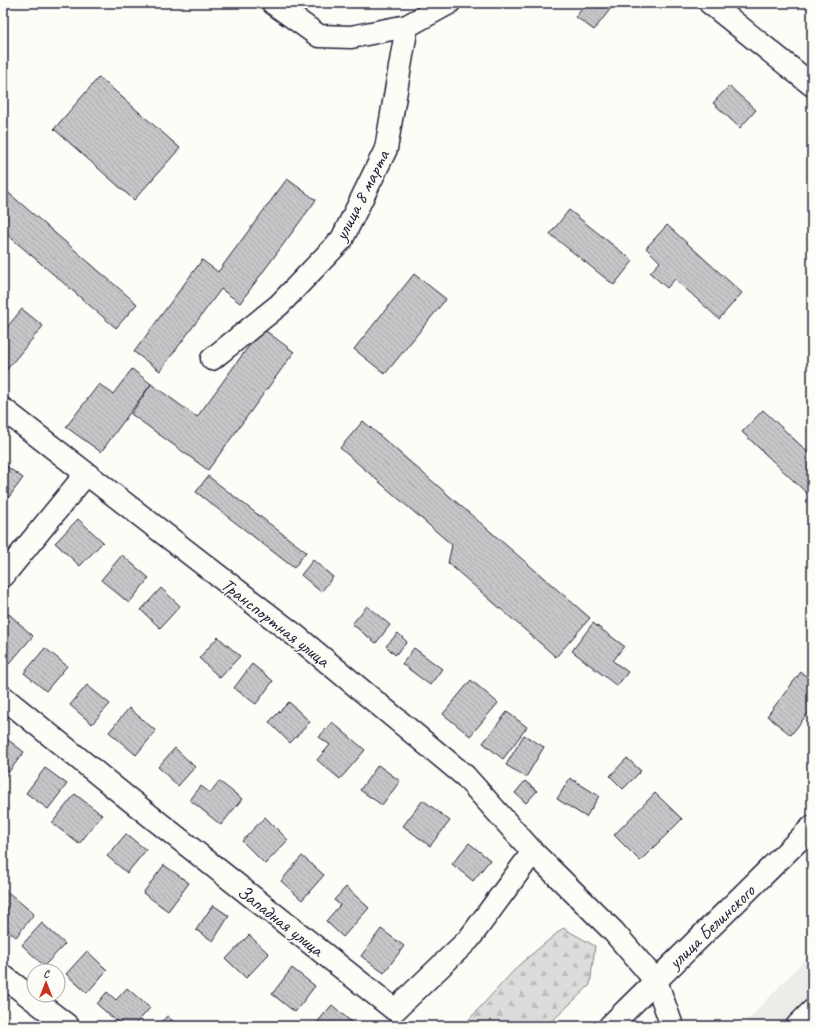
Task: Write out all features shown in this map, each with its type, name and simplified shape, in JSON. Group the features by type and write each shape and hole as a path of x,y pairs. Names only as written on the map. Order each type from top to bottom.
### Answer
{"street":[{"path":"273,3 319,36 352,37 407,26 449,3"},
{"path":"710,3 812,85"},
{"name":"улица 8 марта","path":"212,359 279,306 342,239 386,149 407,26"},
{"name":"Транспортная улица","path":"3,409 296,636 465,776 533,852 613,931 656,981"},
{"path":"3,576 86,474"},
{"name":"Западная улица","path":"3,696 131,801 395,1010 469,939 533,852"},
{"name":"улица Белинского","path":"610,1026 812,827"},
{"path":"3,976 68,1026"},
{"path":"656,981 672,1026"},
{"path":"797,1026 812,1011"}],"shaded area":[{"path":"812,952 812,1026 742,1026"}],"green space":[{"path":"563,928 595,946 590,985 547,1026 463,1026 519,965"}],"building":[{"path":"586,3 615,3 594,30 576,17"},
{"path":"99,77 180,148 134,200 54,129"},
{"path":"729,86 756,110 740,128 713,103"},
{"path":"287,179 316,200 240,303 221,289 160,371 134,352 202,260 218,272"},
{"path":"3,188 137,304 116,328 3,231"},
{"path":"569,210 633,261 614,285 550,234"},
{"path":"667,225 742,293 719,319 675,279 667,288 650,273 660,262 646,248"},
{"path":"414,274 446,299 385,374 354,349"},
{"path":"22,309 43,326 3,374 3,332"},
{"path":"262,328 294,352 208,470 131,414 151,384 197,417"},
{"path":"132,369 151,384 101,452 66,427 99,384 113,394"},
{"path":"763,410 812,456 812,498 742,432"},
{"path":"363,421 590,618 556,657 448,563 452,545 340,448"},
{"path":"3,464 23,478 6,501 3,499"},
{"path":"208,476 306,552 294,568 196,492"},
{"path":"78,519 103,542 80,566 55,543"},
{"path":"122,555 149,578 129,603 101,580"},
{"path":"313,560 333,577 321,592 301,575"},
{"path":"161,588 180,606 160,628 141,610"},
{"path":"367,606 390,625 376,643 352,624"},
{"path":"9,614 33,636 9,664 3,659 3,621"},
{"path":"593,623 624,646 613,661 628,672 617,686 572,651"},
{"path":"398,633 407,642 395,655 386,646"},
{"path":"218,637 240,656 220,678 199,658"},
{"path":"45,648 67,666 46,691 24,673"},
{"path":"414,648 442,669 430,685 402,664"},
{"path":"252,664 273,681 256,704 234,688"},
{"path":"801,672 812,681 812,708 791,735 767,716"},
{"path":"471,680 498,703 470,736 443,714"},
{"path":"87,685 110,704 92,724 70,705"},
{"path":"289,702 310,722 290,743 269,722"},
{"path":"129,708 156,731 136,755 109,732"},
{"path":"507,712 527,727 503,759 483,743"},
{"path":"332,722 365,750 340,779 317,760 330,745 319,737"},
{"path":"524,735 544,747 526,777 506,765"},
{"path":"3,736 24,752 4,778 3,778"},
{"path":"175,748 195,767 178,786 158,767"},
{"path":"627,758 641,771 623,789 610,776"},
{"path":"378,765 400,781 382,805 360,790"},
{"path":"45,768 67,784 48,809 26,793"},
{"path":"570,778 599,796 586,817 557,799"},
{"path":"219,781 242,799 221,825 190,800 201,786 210,793"},
{"path":"525,781 537,791 526,803 515,793"},
{"path":"655,793 682,819 640,861 614,835"},
{"path":"75,794 102,815 79,844 52,823"},
{"path":"423,800 450,821 430,846 403,826"},
{"path":"265,817 288,840 265,864 242,841"},
{"path":"126,834 146,850 127,873 107,856"},
{"path":"469,843 490,860 473,881 452,864"},
{"path":"302,856 324,875 302,900 281,881"},
{"path":"164,865 189,883 168,911 143,893"},
{"path":"346,887 369,908 343,937 326,921 340,905 334,900"},
{"path":"3,888 34,914 16,937 3,926"},
{"path":"213,905 229,916 213,941 196,930"},
{"path":"42,923 65,944 47,963 41,963 22,945"},
{"path":"381,929 404,946 384,973 361,956"},
{"path":"249,935 269,954 246,978 226,959"},
{"path":"87,951 107,970 87,993 66,974"},
{"path":"292,968 315,986 295,1012 272,994"},
{"path":"127,988 150,1008 134,1026 122,1026 97,1004 107,992 116,1000"},
{"path":"332,1005 356,1026 314,1026"},
{"path":"167,1016 179,1026 158,1026"}]}
